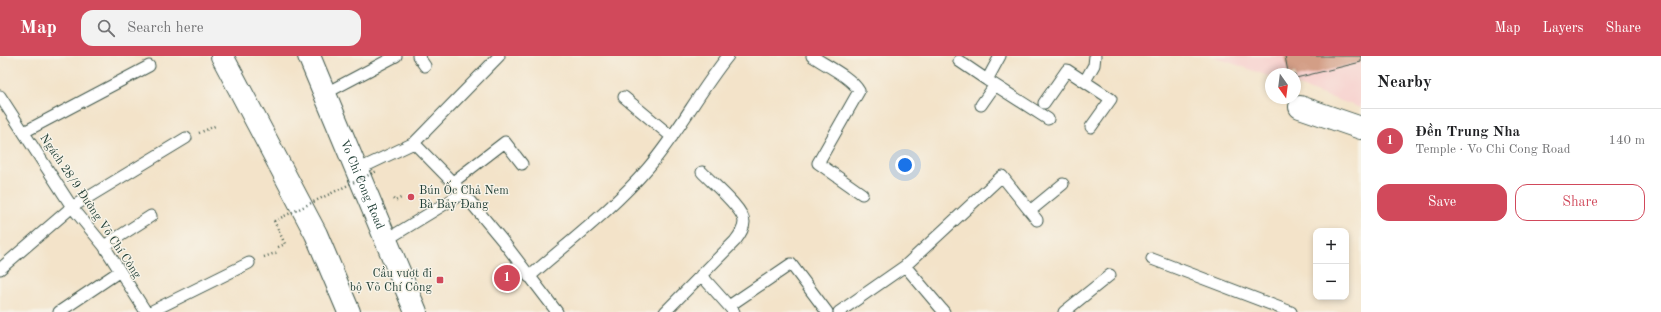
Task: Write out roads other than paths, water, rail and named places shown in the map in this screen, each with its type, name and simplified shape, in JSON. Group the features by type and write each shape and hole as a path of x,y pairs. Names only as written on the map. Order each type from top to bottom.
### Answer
{"main road":[{"name":"Vo Chi Cong Road","path":"309,56 326,93 367,170 386,240 416,312"},
{"path":"226,63 316,234 349,312"},
{"path":"1300,107 1361,128"}],"lane":[{"path":"326,93 396,56"},
{"path":"418,56 425,66"},
{"path":"367,170 414,143 499,56"},
{"path":"529,278 617,200 648,168 672,137 728,56"},
{"path":"812,56 853,83 859,91 818,164 862,194"},
{"path":"981,105 1000,56"},
{"path":"1085,81 1094,65 1095,56"},
{"path":"959,61 1048,119"},
{"path":"24,132 149,66"},
{"path":"1044,103 1067,70 1111,99 1091,127"},
{"path":"624,97 672,137"},
{"name":"Ngách 28/9 Đường Võ Chí Công","path":"0,98 72,206 104,246 146,312"},
{"path":"0,269 72,206 186,138"},
{"path":"453,182 505,142 522,164"},
{"path":"414,143 463,193 502,240 529,278 556,312"},
{"path":"665,312 741,234 744,220 742,214 702,172"},
{"path":"839,312 904,266 1002,176 1037,220"},
{"path":"1030,211 1063,184"},
{"path":"386,240 463,193"},
{"path":"104,246 151,216"},
{"path":"1152,259 1291,312"},
{"path":"150,312 249,263"},
{"path":"701,274 731,309 791,264 827,312"},
{"path":"904,266 944,312"},
{"path":"59,312 120,271"},
{"path":"1064,312 1110,275"}],"place":[{"name":"Bún Ốc Chả Nem Bà Bảy Đang","path":"411,197"},
{"name":"Đền Trung Nha","path":"507,278"},
{"name":"Cầu vượt đi bộ Võ Chí Công","path":"440,280"}]}
